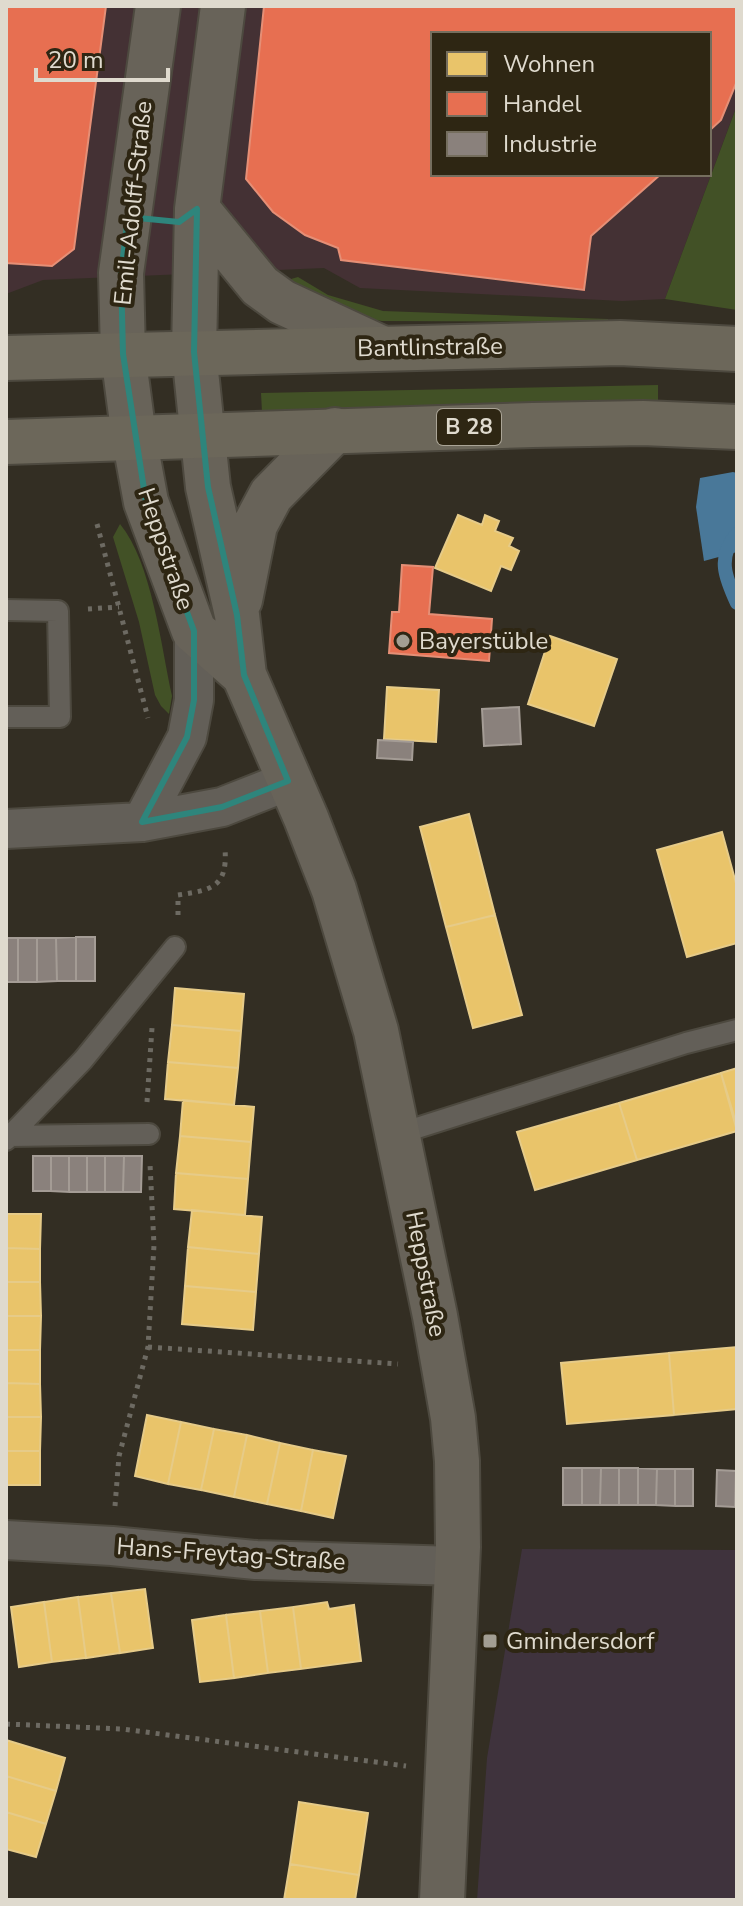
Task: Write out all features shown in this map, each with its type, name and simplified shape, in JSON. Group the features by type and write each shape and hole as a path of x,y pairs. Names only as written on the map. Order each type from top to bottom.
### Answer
{"main road":[{"name":"Bantlinstraße","path":"6,358 620,343 737,349"},
{"name":"B 28","path":"6,442 643,423 737,427"}],"street":[{"name":"Emil-Adolff-Straße","path":"123,354 120,300 128,217 158,6"},
{"path":"194,352 197,209 223,6"},
{"path":"128,217 179,222 197,209"},
{"path":"197,209 260,286 282,302 381,348"},
{"name":"Heppstraße","path":"194,352 208,487 237,615 244,675 334,890 355,957 376,1031 444,1368 457,1461 457,1566 442,1900"},
{"name":"Heppstraße","path":"123,354 146,502 194,631 244,675"},
{"path":"237,615 255,525 271,495 335,430"},
{"path":"142,822 187,737 194,700 194,631"},
{"path":"6,829 142,822 222,807 288,781"},
{"name":"Hans-Freytag-Straße","path":"6,1540 112,1546 256,1560 457,1566"}],"lane":[{"path":"6,610 58,611 60,717 6,717"},
{"path":"8,1138 83,1060 175,947"},
{"path":"398,1134 686,1043 737,1030"},
{"path":"8,1138 149,1134"}],"path":[{"path":"97,524 147,718"},
{"path":"175,947 178,895 209,890 215,886 223,871 226,857 222,807"},
{"path":"112,1546 119,1456 148,1347 154,1245 147,1096 156,970"},
{"path":"148,1347 444,1368"},
{"path":"6,1724 122,1729 447,1772"}],"highlighted area":[{"path":"197,209 194,352 208,487 237,615 244,675 288,781 222,807 142,822 187,737 194,700 194,631 146,502 123,354 121,273 128,217 179,222"}],"shaded area":[{"path":"6,6 737,6 737,105 711,175 711,32 431,32 431,176 711,176 665,299 622,301 360,288 324,268 43,280 6,294"},
{"path":"522,1549 737,1550 737,1900 477,1900 487,1758"}],"green space":[{"path":"737,105 737,310 665,299 711,176"},
{"path":"298,277 328,295 383,311 608,319 608,322 382,321 354,317 284,281"},
{"path":"658,385 658,403 262,412 261,393"},
{"path":"120,524 131,541 148,582 172,696 169,714 155,695 139,622 113,537"}],"water":[{"path":"737,473 737,552 704,561 696,507 700,478"}],"building: Wohnen":[{"path":"458,515 482,525 485,515 499,521 495,531 513,538 509,546 519,551 511,570 501,566 491,591 435,568"},
{"path":"550,636 617,659 594,726 528,704"},
{"path":"387,687 439,690 436,742 384,739"},
{"path":"469,814 495,915 446,927 420,827"},
{"path":"722,832 737,887 737,943 687,957 657,850"},
{"path":"495,915 522,1015 473,1028 446,927"},
{"path":"175,988 244,994 241,1031 172,1025"},
{"path":"172,1025 241,1031 238,1068 168,1062"},
{"path":"168,1062 238,1068 234,1105 165,1099"},
{"path":"737,1068 737,1126 721,1073"},
{"path":"721,1073 737,1131 637,1160 619,1103"},
{"path":"183,1100 254,1107 251,1142 180,1136"},
{"path":"619,1103 637,1160 535,1190 517,1132"},
{"path":"180,1136 251,1142 248,1179 176,1173"},
{"path":"176,1173 248,1179 245,1215 174,1209"},
{"path":"192,1210 262,1217 259,1254 188,1247"},
{"path":"6,1214 41,1214 40,1249 6,1248"},
{"path":"188,1247 259,1254 256,1292 185,1286"},
{"path":"6,1248 40,1249 40,1282 6,1282"},
{"path":"6,1282 40,1282 41,1316 6,1316"},
{"path":"185,1286 256,1292 253,1330 182,1324"},
{"path":"6,1316 41,1316 40,1350 6,1350"},
{"path":"737,1347 737,1409 674,1415 669,1353"},
{"path":"6,1350 40,1350 40,1384 6,1383"},
{"path":"669,1353 674,1415 567,1424 561,1363"},
{"path":"6,1383 40,1384 41,1417 6,1417"},
{"path":"147,1415 181,1422 168,1484 135,1476"},
{"path":"6,1417 41,1417 40,1451 6,1451"},
{"path":"181,1422 214,1429 201,1490 168,1484"},
{"path":"214,1429 247,1435 234,1497 201,1490"},
{"path":"247,1435 280,1443 267,1504 234,1497"},
{"path":"280,1443 313,1450 301,1511 267,1504"},
{"path":"313,1450 346,1456 333,1518 301,1511"},
{"path":"6,1451 40,1451 40,1485 6,1485"},
{"path":"145,1589 153,1648 120,1653 111,1593"},
{"path":"111,1593 120,1653 86,1658 78,1597"},
{"path":"78,1597 86,1658 52,1662 44,1602"},
{"path":"44,1602 52,1662 19,1667 11,1607"},
{"path":"327,1602 329,1609 354,1605 361,1661 301,1669 293,1607"},
{"path":"293,1607 301,1669 268,1673 260,1611"},
{"path":"260,1611 268,1673 234,1678 226,1615"},
{"path":"226,1615 234,1678 200,1682 192,1620"},
{"path":"6,1740 65,1758 56,1791 6,1776"},
{"path":"6,1776 56,1791 46,1824 6,1812"},
{"path":"299,1802 368,1813 359,1875 290,1864"},
{"path":"6,1812 46,1824 36,1857 6,1849"},
{"path":"290,1864 359,1875 355,1900 284,1900"}],"building: Handel":[{"path":"6,6 106,6 74,249 52,266 6,263"},
{"path":"264,6 737,6 737,81 721,120 711,129 711,32 431,32 431,176 659,176 591,236 584,290 341,260 338,248 305,235 273,212 246,179"},
{"path":"402,565 433,567 429,614 492,619 489,661 389,653 392,612 399,612"}],"building: Industrie":[{"path":"519,707 521,744 484,746 482,709"},
{"path":"378,740 413,742 412,760 377,758"},
{"path":"76,937 95,937 95,981 76,981"},
{"path":"76,937 76,981 57,981 56,938"},
{"path":"6,938 18,938 18,982 6,982"},
{"path":"18,938 37,938 37,982 18,982"},
{"path":"37,938 56,938 57,981 37,982"},
{"path":"33,1156 51,1156 51,1191 33,1191"},
{"path":"51,1156 69,1156 69,1192 51,1191"},
{"path":"69,1156 87,1156 87,1192 69,1192"},
{"path":"87,1156 105,1156 105,1192 87,1192"},
{"path":"105,1156 124,1156 123,1192 105,1192"},
{"path":"124,1156 142,1156 141,1192 123,1192"},
{"path":"563,1468 582,1468 582,1505 563,1505"},
{"path":"582,1468 601,1468 600,1505 582,1505"},
{"path":"601,1468 619,1468 619,1505 600,1505"},
{"path":"619,1468 638,1468 638,1505 619,1505"},
{"path":"638,1468 657,1469 656,1505 638,1505"},
{"path":"657,1469 675,1469 675,1506 656,1505"},
{"path":"675,1469 693,1469 693,1506 675,1506"},
{"path":"717,1470 736,1471 735,1507 716,1506"}],"waterway":[{"path":"737,534 725,560 727,577 737,603"}],"place":[{"name":"Bayerstüble","path":"403,641"},
{"name":"Gmindersdorf","path":"490,1641"}]}
